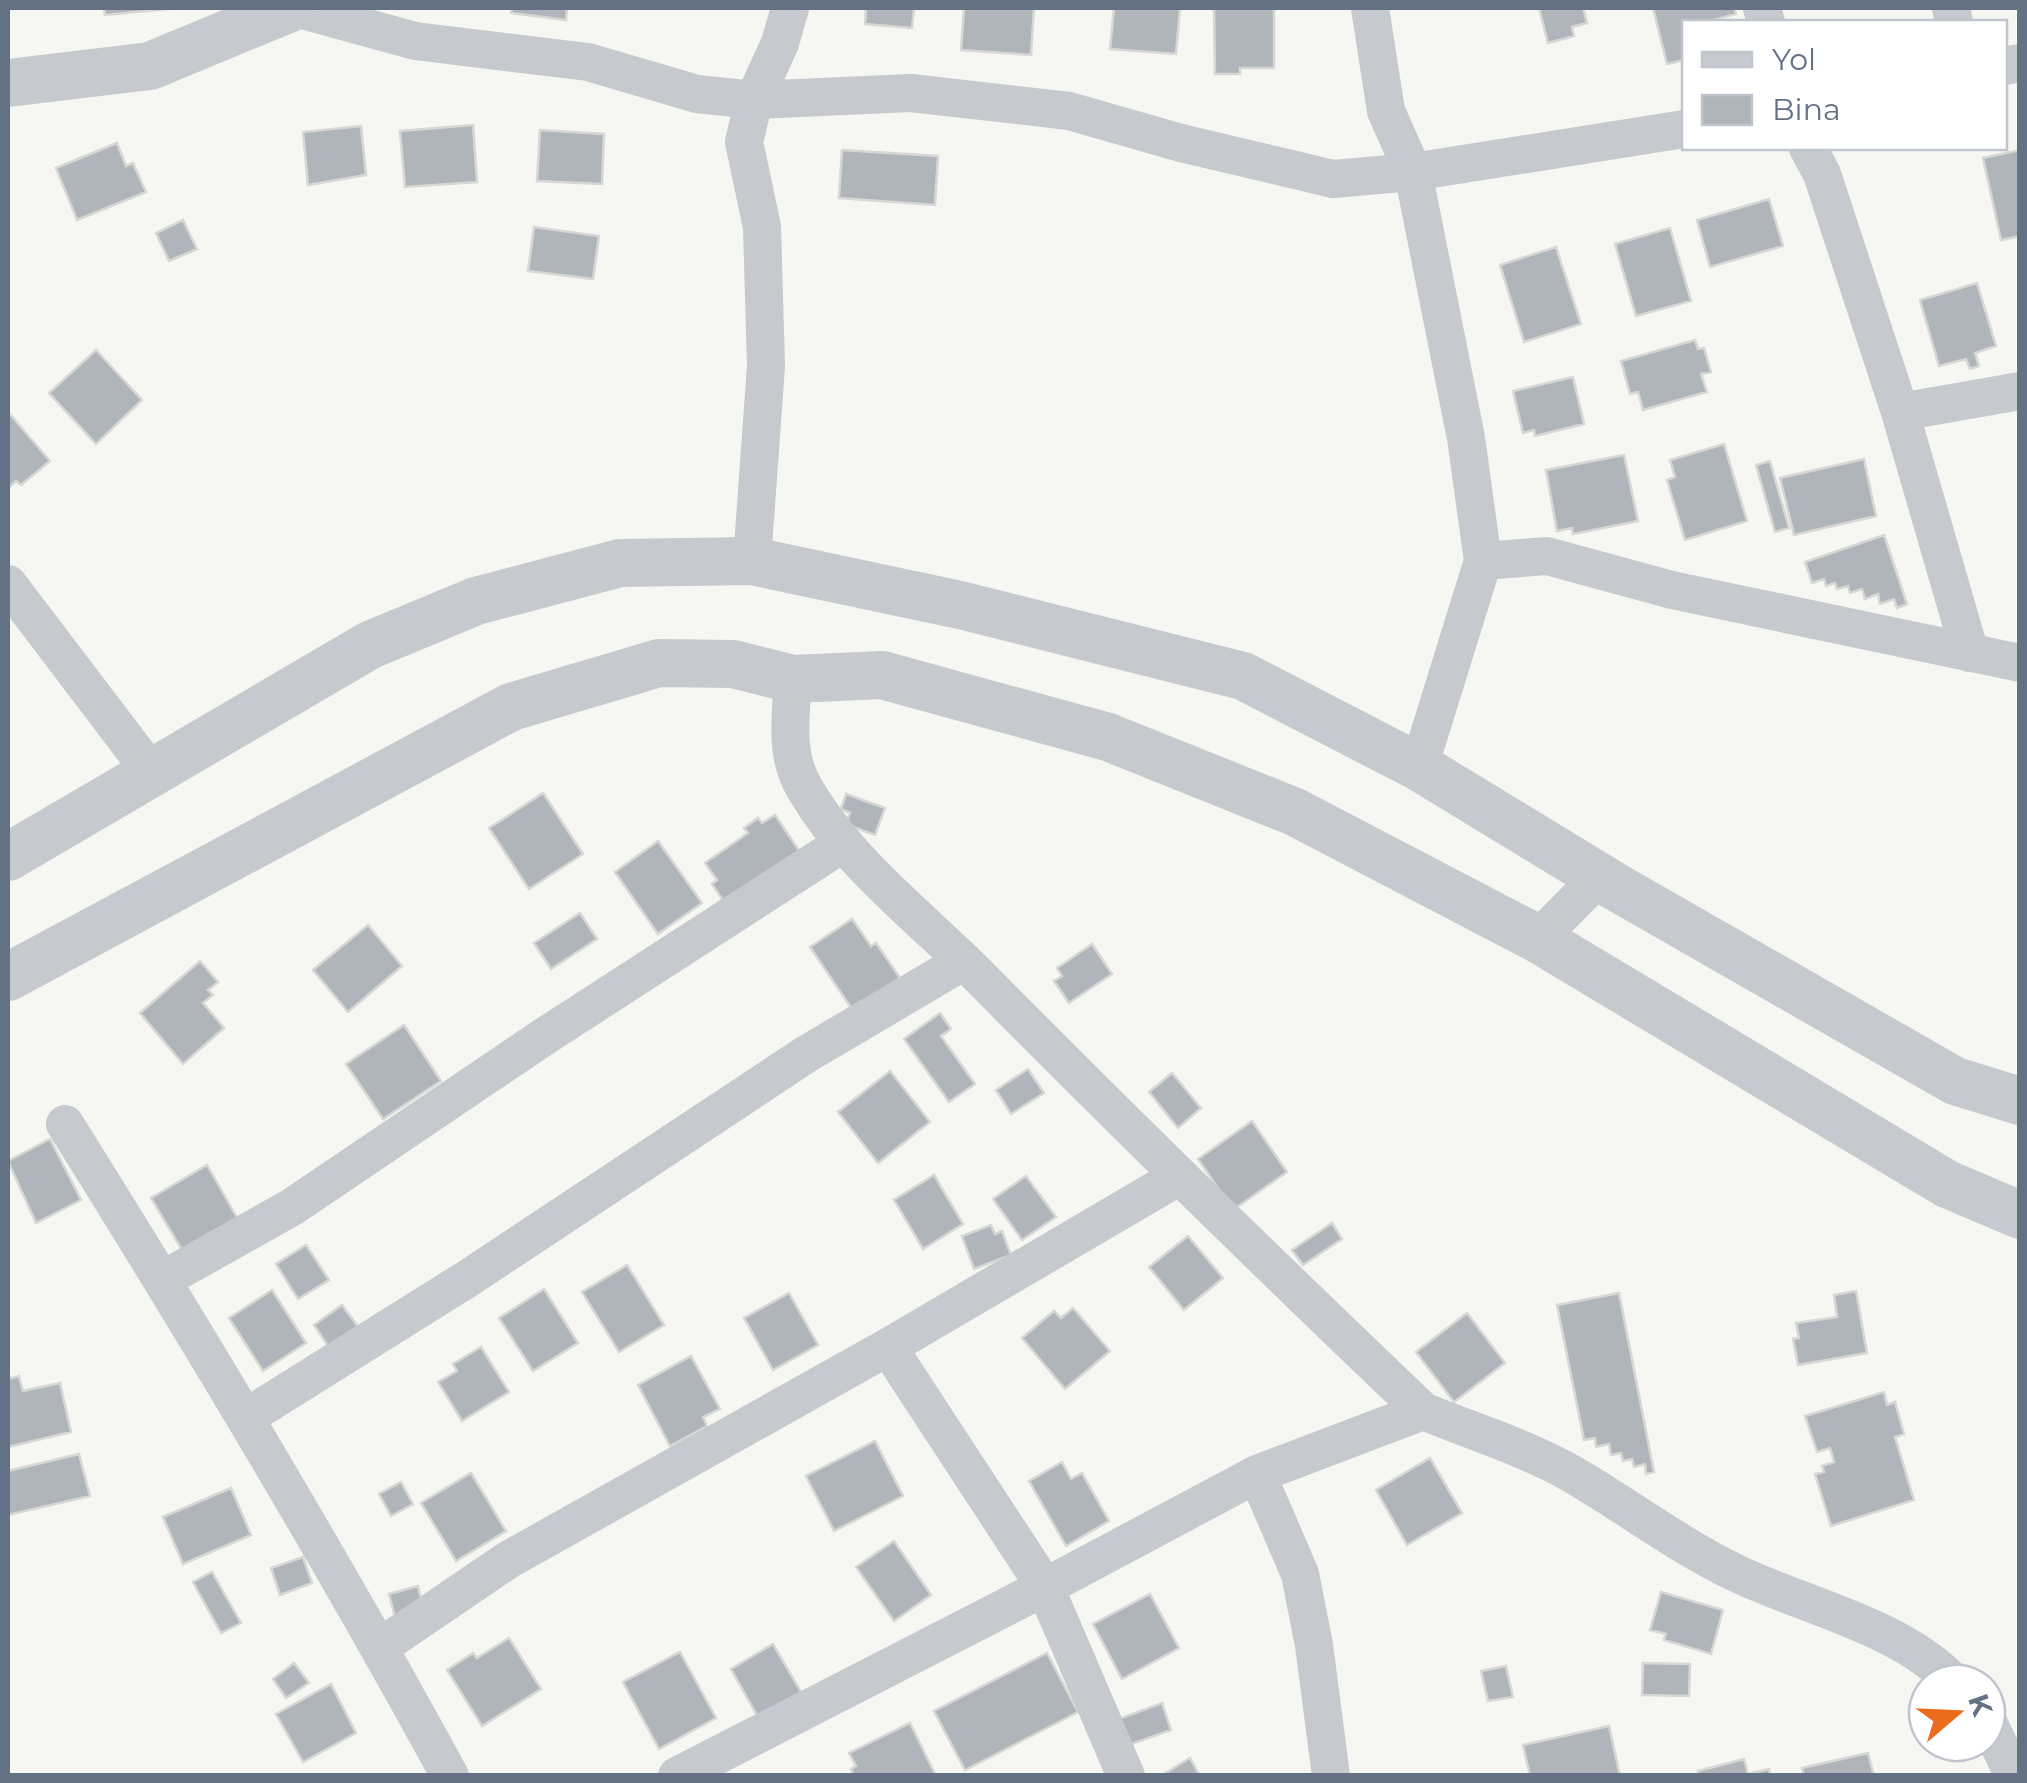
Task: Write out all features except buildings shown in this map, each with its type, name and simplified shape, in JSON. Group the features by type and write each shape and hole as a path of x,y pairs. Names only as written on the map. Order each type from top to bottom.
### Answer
{"street":[{"path":"8,83 150,66 292,8 415,41 588,62 697,94 754,100 911,93 1069,111 1180,143 1333,179 1413,172 1682,128"},
{"path":"752,561 766,366 762,227 744,142 754,100 780,43 790,8"},
{"path":"1370,8 1386,111 1413,172 1466,438 1483,562 1419,768"},
{"path":"1809,150 1822,174 1900,412 1970,653"},
{"path":"1900,412 2020,391"},
{"path":"1483,562 1546,556 1672,590 2020,664"},
{"path":"8,858 370,646 476,601 620,564 752,561 960,605 1243,676 1419,768 1599,878 1955,1081 2020,1102"},
{"path":"8,584 151,772"},
{"path":"8,976 512,707 658,663 733,664 793,679 882,675 1108,737 1295,812 1538,939 1946,1184 2020,1215"},
{"path":"793,679 789,746 803,787 842,844 1178,1177 1423,1411 1569,1472 1652,1526 1737,1573 1873,1629 1929,1663"},
{"path":"162,1280 292,1207 545,1036 842,844"},
{"path":"1538,939 1599,878"},
{"path":"245,1418 497,1260 805,1054 964,961"},
{"path":"65,1124 245,1418 450,1776"},
{"path":"380,1648 508,1560 888,1348 1178,1177"},
{"path":"888,1348 1045,1588 1126,1776"},
{"path":"677,1776 1045,1588 1257,1474 1423,1411"},
{"path":"1257,1474 1300,1574 1314,1644 1330,1776"}]}
